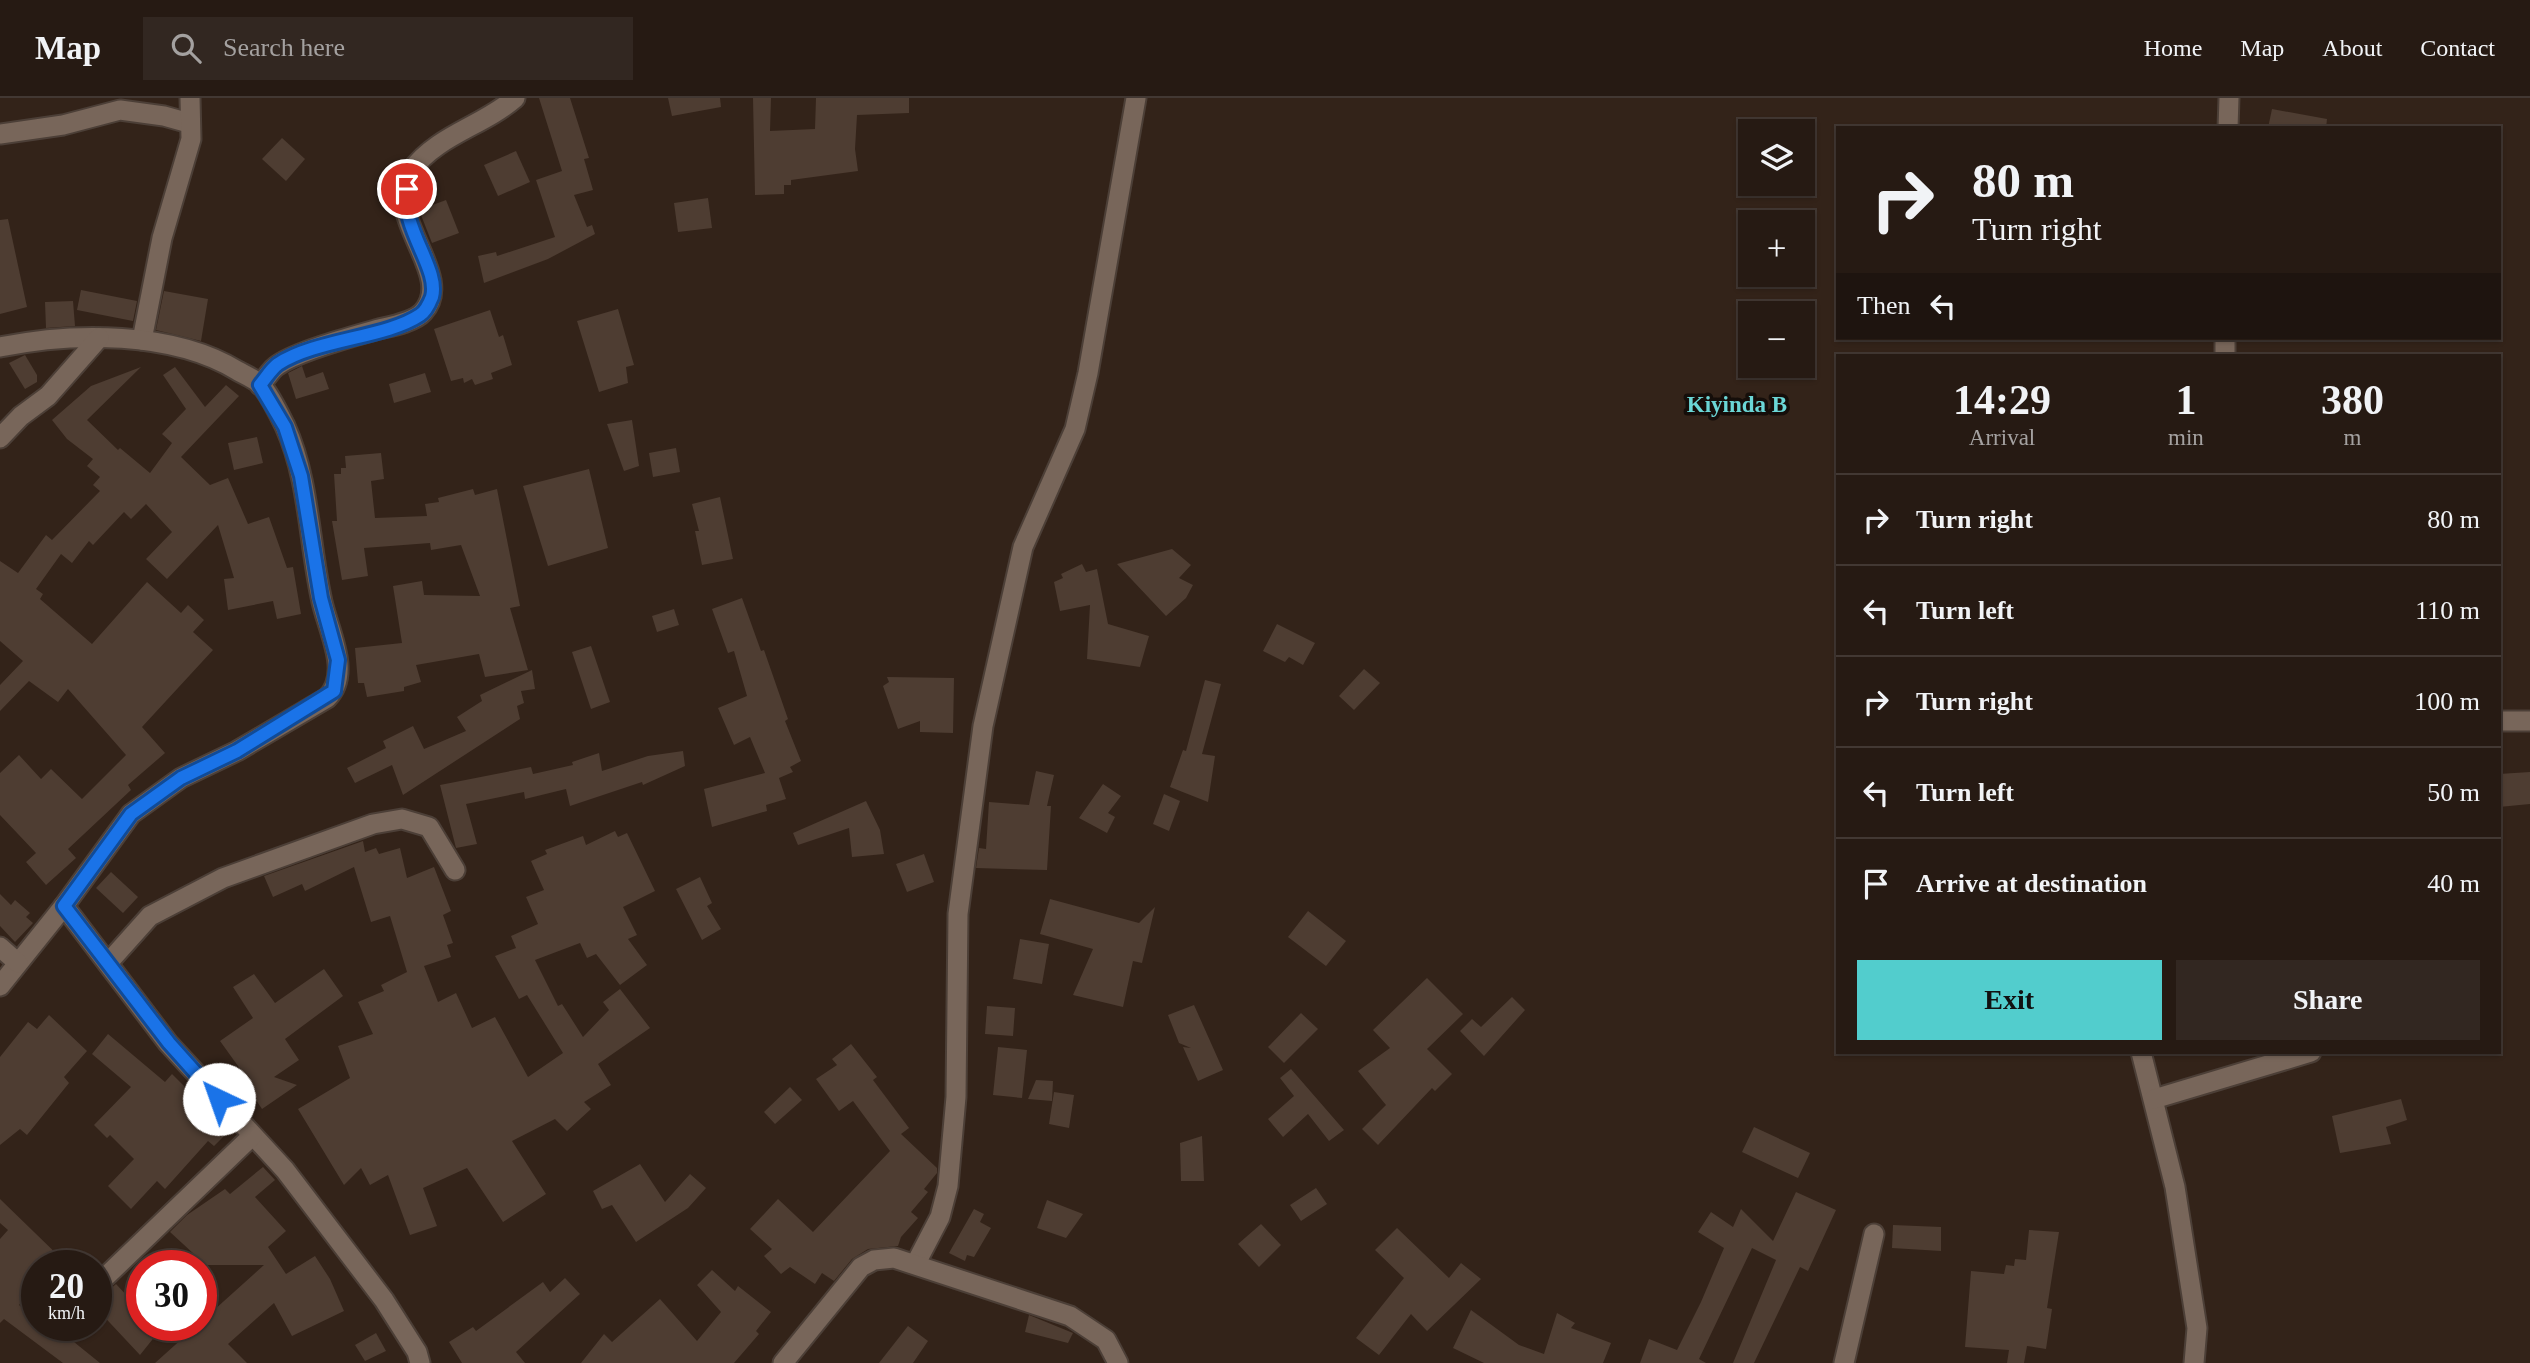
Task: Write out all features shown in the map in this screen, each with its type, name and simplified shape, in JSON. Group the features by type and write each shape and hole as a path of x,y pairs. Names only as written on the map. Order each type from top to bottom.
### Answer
{"street":[{"path":"142,340 162,238 191,139 190,98"},
{"path":"260,385 278,365 343,339 399,324 422,314 432,295 431,276 414,239 404,205 409,174 432,148 515,98"},
{"path":"916,1263 940,1217 948,1186 956,1097 958,914 966,835 983,726 1023,547 1077,418 1136,98"},
{"path":"2228,98 2228,126"},
{"path":"0,134 64,125 120,110 189,123"},
{"path":"0,438 21,416 48,397 99,338"},
{"path":"0,347 99,338 142,340 215,359 260,385 285,427 301,476 321,598 338,660 334,691 237,751 181,778 131,814 64,906 0,986"},
{"path":"2501,721 2530,722"},
{"path":"108,963 150,916 223,878 373,824 402,819 429,827 455,870"},
{"path":"64,906 169,1043 285,1170 384,1300 417,1352 420,1363"},
{"path":"0,947 18,963"},
{"path":"2142,1054 2175,1187 2195,1315 2194,1363"},
{"path":"2154,1099 2304,1054"},
{"path":"112,1271 252,1136"},
{"path":"1844,1363 1874,1234"},
{"path":"783,1363 861,1267 874,1260 894,1258 1070,1315 1106,1340 1118,1363"}],"building":[{"path":"539,98 570,98 589,158 584,159 593,190 574,195 587,227 592,225 595,234 548,259 484,283 478,256 496,252 497,256 555,237 536,180 562,171"},
{"path":"668,98 720,98 721,107 672,116"},
{"path":"753,98 771,98 770,131 815,129 816,98 909,98 909,113 857,115 855,149 858,171 791,180 791,185 784,185 784,194 755,195"},
{"path":"2272,109 2327,119 2326,126 2268,126"},
{"path":"282,138 305,159 286,181 262,159"},
{"path":"516,151 530,182 498,196 484,165"},
{"path":"708,198 712,228 678,232 674,203"},
{"path":"446,200 459,233 432,243 419,210"},
{"path":"8,219 27,307 0,314 0,220"},
{"path":"81,290 137,301 133,321 77,310"},
{"path":"164,291 208,299 201,341 156,330"},
{"path":"73,301 75,326 46,328 45,302"},
{"path":"618,309 634,365 626,367 628,383 599,392 577,321"},
{"path":"490,310 499,337 503,335 512,365 491,373 493,379 475,385 472,379 464,383 463,378 451,381 434,329"},
{"path":"25,355 37,375 37,382 25,389 9,363"},
{"path":"302,366 306,378 323,372 329,389 296,399 288,373"},
{"path":"141,367 87,420 118,450 120,448 150,473 172,443 162,434 186,409 163,375 175,367 205,407 226,385 239,396 181,457 210,485 228,478 248,524 269,517 287,568 293,567 301,614 277,619 273,601 228,610 224,579 234,578 218,525 167,579 146,559 172,532 146,504 131,519 124,512 93,545 89,541 72,563 61,554 36,589 43,594 40,599 92,644 147,582 181,613 188,605 204,620 193,632 213,650 142,727 165,753 128,785 131,790 68,849 76,858 46,885 26,862 36,853 0,815 0,773 19,755 41,779 51,769 82,799 126,755 68,689 58,702 29,681 0,711 0,685 23,661 0,641 0,561 18,573 46,535 52,540 100,491 93,485 100,477 87,466 93,459 67,439 52,420 91,386"},
{"path":"425,373 431,392 394,403 389,384"},
{"path":"632,420 639,466 624,471 607,424"},
{"path":"257,437 263,463 234,470 228,443"},
{"path":"676,448 680,472 653,477 649,453"},
{"path":"381,453 384,479 371,481 375,518 427,516 425,504 439,502 438,498 473,489 475,495 497,489 520,606 510,608 528,670 485,677 479,654 416,665 421,682 404,687 404,691 367,697 364,683 358,683 355,648 402,643 393,586 422,581 424,595 480,596 461,545 431,550 430,543 364,548 368,576 342,580 332,521 337,521 334,474 341,474 341,468 346,468 345,456"},
{"path":"589,469 608,548 548,566 523,486"},
{"path":"720,497 733,559 702,565 695,531 699,531 692,504"},
{"path":"1172,549 1191,565 1179,578 1193,585 1186,598 1166,616 1117,564"},
{"path":"1082,564 1086,572 1097,569 1108,624 1149,636 1140,667 1087,659 1090,605 1060,611 1054,582 1063,578 1061,574"},
{"path":"742,598 761,651 764,650 788,719 785,721 801,761 790,767 793,772 779,778 786,799 766,805 767,811 712,827 704,789 765,773 750,737 734,745 718,708 747,696 734,651 728,653 712,609"},
{"path":"674,609 679,625 657,632 652,616"},
{"path":"1277,624 1315,643 1303,665 1289,657 1285,662 1263,651"},
{"path":"591,646 610,702 591,709 572,652"},
{"path":"1364,669 1380,683 1354,710 1339,696"},
{"path":"532,670 535,689 521,691 524,703 517,706 520,719 403,795 392,765 355,783 347,768 386,748 383,741 413,726 424,749 466,731 457,717 482,701 480,695"},
{"path":"887,677 954,678 953,733 920,732 920,721 898,729 883,686 889,682"},
{"path":"1205,680 1221,684 1202,754 1215,756 1208,802 1170,787 1183,750 1186,751"},
{"path":"683,751 685,766 643,785 642,782 570,806 566,789 525,799 524,792 466,804 477,844 456,848 440,785 531,767 533,774 573,765 572,762 599,753 602,771 648,756"},
{"path":"1036,771 1054,775 1047,806 1051,806 1047,870 976,868 979,848 986,849 989,802 1029,805"},
{"path":"2530,772 2530,804 2501,807 2501,774"},
{"path":"1103,784 1121,796 1108,813 1115,817 1107,833 1079,818"},
{"path":"1164,794 1180,801 1169,831 1153,824"},
{"path":"866,801 880,830 884,854 852,857 849,828 798,845 793,833"},
{"path":"615,831 618,837 627,833 655,891 623,907 637,935 628,939 647,965 620,985 596,954 587,958 580,943 535,960 558,1006 562,1004 583,1037 609,1010 603,1002 620,989 650,1028 598,1064 611,1085 584,1102 591,1109 567,1131 555,1119 512,1141 546,1194 503,1222 467,1168 423,1188 437,1226 410,1235 388,1175 370,1185 361,1168 344,1185 298,1109 350,1078 338,1046 373,1034 358,1002 384,991 381,985 407,972 390,916 371,922 354,867 305,891 302,884 273,897 264,876 363,841 365,852 376,848 379,854 400,848 407,878 434,867 451,911 443,915 453,943 447,945 451,957 424,966 438,1002 456,993 472,1028 495,1017 528,1077 563,1053 527,995 519,999 495,956 516,948 511,936 538,924 526,897 544,890 531,861 547,854 545,850 583,836 586,845"},
{"path":"924,854 934,882 907,892 896,864"},
{"path":"111,872 138,897 123,913 96,888"},
{"path":"700,877 712,903 707,906 721,929 702,940 676,889"},
{"path":"0,894 11,905 15,900 30,913 26,917 33,923 15,942 0,926"},
{"path":"1050,899 1139,923 1155,907 1142,963 1133,961 1123,1007 1073,995 1093,949 1040,934"},
{"path":"1308,911 1346,941 1326,966 1288,937"},
{"path":"1020,939 1049,944 1042,984 1013,979"},
{"path":"324,969 343,996 285,1039 299,1060 274,1077 297,1085 262,1109 252,1094 256,1091 220,1041 253,1018 233,987 254,974 275,1003"},
{"path":"1427,978 1463,1014 1427,1049 1452,1074 1435,1091 1432,1088 1378,1145 1362,1129 1386,1105 1358,1071 1390,1048 1373,1030"},
{"path":"1512,997 1525,1010 1484,1056 1460,1031 1472,1019 1481,1027"},
{"path":"1194,1005 1223,1070 1198,1081 1183,1047 1191,1048 1179,1043 1168,1015"},
{"path":"987,1006 1015,1008 1013,1036 985,1034"},
{"path":"1301,1013 1318,1029 1284,1063 1268,1047"},
{"path":"49,1015 87,1051 64,1077 69,1083 27,1135 20,1129 0,1145 0,1057 28,1022 37,1029"},
{"path":"108,1034 165,1082 172,1074 229,1131 214,1146 208,1141 165,1189 157,1181 131,1209 108,1186 134,1159 110,1135 107,1138 94,1125 131,1087 92,1054"},
{"path":"851,1044 877,1077 873,1080 909,1128 901,1134 937,1168 937,1173 924,1189 928,1192 911,1212 918,1218 901,1237 898,1246 868,1249 852,1259 834,1281 822,1273 815,1284 790,1267 781,1274 764,1256 772,1249 750,1229 778,1199 813,1232 890,1151 853,1101 839,1111 816,1079 837,1065 832,1059"},
{"path":"998,1047 1027,1050 1022,1098 993,1095"},
{"path":"1291,1069 1344,1130 1329,1141 1308,1114 1283,1137 1268,1119 1294,1096 1280,1078"},
{"path":"1036,1080 1053,1081 1052,1101 1028,1099"},
{"path":"790,1087 802,1100 775,1124 764,1112"},
{"path":"1054,1092 1074,1095 1069,1128 1049,1124"},
{"path":"2401,1099 2407,1120 2386,1127 2391,1144 2340,1153 2332,1116"},
{"path":"1754,1127 1810,1153 1798,1178 1742,1152"},
{"path":"1202,1136 1204,1181 1181,1181 1180,1143"},
{"path":"640,1164 665,1202 690,1174 706,1188 688,1208 636,1242 612,1205 602,1209 593,1191"},
{"path":"263,1167 275,1180 255,1197 286,1231 268,1247 286,1274 315,1256 330,1279 344,1311 292,1336 274,1303 228,1344 247,1363 155,1363 179,1341 217,1341 217,1307 264,1265 217,1265 217,1250 190,1250 170,1232 187,1215 225,1189 230,1194"},
{"path":"1316,1188 1327,1204 1301,1221 1290,1205"},
{"path":"1796,1192 1836,1210 1808,1271 1800,1267 1754,1363 1733,1363 1776,1260 1752,1248 1699,1359 1706,1363 1640,1363 1649,1339 1677,1350 1701,1302 1724,1248 1698,1232 1711,1212 1733,1227 1741,1209 1773,1241"},
{"path":"0,1199 53,1250 21,1250 21,1332 4,1319 0,1323 0,1239 8,1230 0,1223"},
{"path":"1047,1200 1083,1214 1066,1238 1037,1228"},
{"path":"974,1209 984,1214 980,1222 991,1228 974,1257 967,1255 965,1261 949,1253"},
{"path":"1261,1224 1281,1245 1259,1267 1238,1244"},
{"path":"1893,1225 1941,1227 1941,1251 1892,1248"},
{"path":"1397,1228 1449,1278 1461,1263 1481,1279 1427,1331 1411,1314 1379,1355 1356,1338 1404,1278 1375,1250"},
{"path":"2029,1230 2059,1232 2047,1308 2052,1309 2046,1349 2027,1346 2024,1363 2007,1363 2009,1350 1965,1347 1971,1271 2004,1274 2006,1265 2014,1266 2015,1259 2026,1260"},
{"path":"712,1270 735,1291 738,1286 771,1312 756,1331 759,1334 734,1363 581,1363 604,1334 612,1342 660,1299 697,1341 721,1312 697,1285"},
{"path":"565,1278 580,1294 516,1352 525,1363 462,1363 449,1342 473,1327 476,1331 543,1282 550,1292"},
{"path":"116,1284 126,1295 126,1340 112,1325 112,1288"},
{"path":"1471,1310 1519,1345 1544,1354 1557,1313 1575,1323 1571,1328 1611,1343 1603,1363 1484,1363 1453,1348"},
{"path":"1029,1315 1073,1333 1068,1343 1025,1332"},
{"path":"908,1326 928,1341 913,1363 879,1363"},
{"path":"376,1333 386,1351 365,1361 355,1345"},
{"path":"34,1341 75,1341 100,1363 63,1363"},
{"path":"127,1341 151,1341 140,1355"}],"district":[{"name":"Kiyinda B","path":"1737,404"}],"route":[{"path":"219,1099 169,1043 64,906 131,814 181,778 237,751 327,698 334,691 338,660 321,598 301,476 285,427 260,385 278,365 343,339 399,324 422,314 432,295 431,276 414,239 404,205 407,189"}]}
